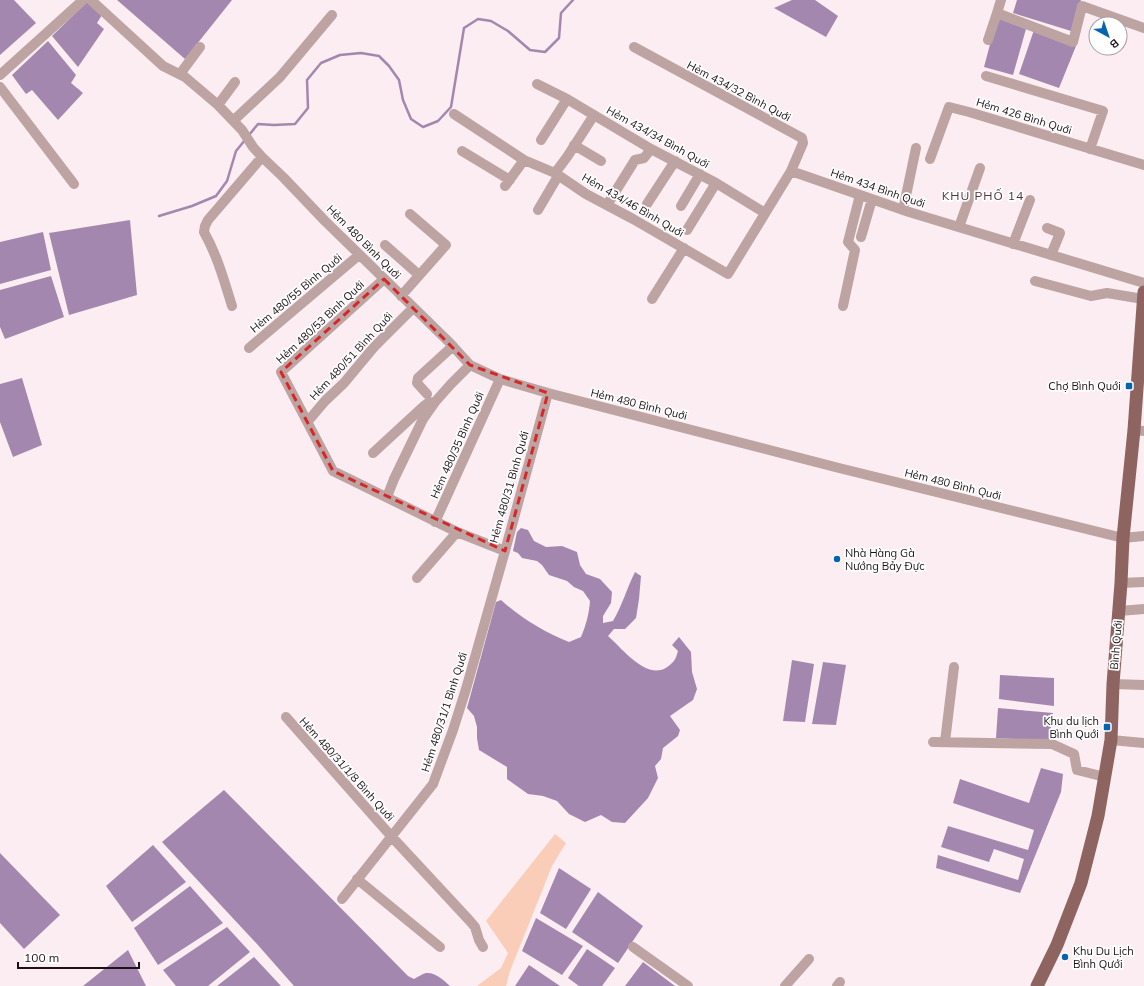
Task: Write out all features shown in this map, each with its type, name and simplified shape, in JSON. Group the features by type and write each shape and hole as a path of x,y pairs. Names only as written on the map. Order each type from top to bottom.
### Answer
{"main road":[{"name":"Bình Quới","path":"1037,986 1057,945 1081,883 1098,816 1111,740 1113,684 1123,538 1139,430 1144,296"}],"street":[{"path":"0,75 83,0"},
{"name":"Hẻm 480 Bình Quới","path":"91,0 163,66 185,77 234,120 262,157 328,225 453,346 470,365 500,378 548,394 846,470 1123,538 1144,536"},
{"path":"988,40 1001,0"},
{"path":"997,13 1073,42 1082,6 1144,28"},
{"path":"234,120 280,77 332,15"},
{"path":"180,74 200,47"},
{"name":"Hẻm 434/32 Bình Quới","path":"634,48 802,138 804,143 791,171"},
{"path":"986,76 1104,111 1090,149"},
{"path":"218,105 235,82"},
{"name":"Hẻm 434/34 Bình Quới","path":"537,84 567,99 651,149 716,183 765,213"},
{"path":"0,87 74,184"},
{"path":"541,140 567,99"},
{"name":"Hẻm 426 Bình Quới","path":"930,159 949,108 969,112 1144,165"},
{"name":"Hẻm 434/46 Bình Quới","path":"454,114 524,160 557,174 586,194 633,219 728,274 765,213"},
{"path":"538,210 574,145 594,115"},
{"path":"574,145 601,161"},
{"path":"903,210 916,148"},
{"path":"606,205 635,160 644,158 651,149"},
{"path":"462,151 507,183 524,160"},
{"path":"232,306 221,268 204,232 205,226 208,220 262,157"},
{"path":"647,204 674,161"},
{"path":"959,227 980,168"},
{"path":"765,213 791,171"},
{"name":"Hẻm 434 Bình Quới","path":"791,171 903,210 1144,283"},
{"path":"681,206 700,174"},
{"path":"686,230 716,183"},
{"path":"843,306 856,250 848,242 860,195"},
{"path":"861,237 872,199"},
{"path":"1013,244 1030,200"},
{"path":"401,296 446,245 410,214"},
{"path":"1048,228 1060,233 1051,255"},
{"path":"385,245 420,275"},
{"path":"652,299 684,248"},
{"name":"Hẻm 480/55 Bình Quới","path":"248,348 359,255"},
{"name":"Hẻm 480/53 Bình Quới","path":"334,471 281,372 384,279"},
{"path":"1035,281 1091,296 1107,293 1144,296"},
{"name":"Hẻm 480/51 Bình Quới","path":"308,421 325,401 344,383 374,347 413,308"},
{"path":"427,394 417,383 418,378 453,346"},
{"path":"387,498 394,479 423,419 435,402 470,365"},
{"name":"Hẻm 480/35 Bình Quới","path":"435,522 500,378"},
{"name":"Hẻm 480/31 Bình Quới","path":"334,471 435,522 505,551 548,394"},
{"path":"373,453 424,406 428,403 435,402"},
{"path":"417,578 457,532"},
{"name":"Hẻm 480/31/1 Bình Quới","path":"342,899 433,784 466,689 505,551"},
{"path":"1121,583 1144,582"},
{"path":"1119,611 1144,609"},
{"path":"944,742 954,667"},
{"path":"1113,684 1144,685"},
{"name":"Hẻm 480/31/1/8 Bình Quới","path":"286,717 391,836 472,923 475,927 479,940 484,947"},
{"path":"1111,740 1144,743"},
{"path":"933,742 1052,744 1074,754 1077,770 1105,777"},
{"path":"357,879 440,947"},
{"path":"633,947 688,986"},
{"path":"785,986 809,959"}],"highlighted area":[{"path":"384,279 470,365 548,393 505,551 333,471 281,372"}],"shaded area":[{"path":"0,0 14,0 36,23 0,55"},
{"path":"117,0 232,0 185,59"},
{"path":"792,0 815,0 838,16 826,37 774,8"},
{"path":"1017,0 1081,0 1071,31 1013,13"},
{"path":"88,1 102,15 97,23 104,29 78,67 52,36"},
{"path":"997,18 1026,29 1013,75 984,67"},
{"path":"1034,30 1076,46 1059,88 1019,74"},
{"path":"48,41 76,75 71,83 83,93 58,120 32,90 26,94 12,75"},
{"path":"130,220 137,295 69,315 49,233"},
{"path":"43,232 51,270 0,284 0,242"},
{"path":"51,276 64,317 5,339 0,327 0,290"},
{"path":"22,378 42,445 13,457 0,422 0,384"},
{"path":"521,528 528,530 534,541 546,547 562,546 577,552 580,565 586,574 600,579 612,592 611,603 603,616 603,623 613,621 635,572 641,576 636,618 625,629 614,629 608,636 638,664 656,670 665,669 676,658 678,651 672,645 679,637 691,652 692,672 697,689 693,700 670,716 680,730 678,736 663,748 661,759 655,766 658,778 648,798 625,823 612,822 601,815 585,822 569,814 557,801 543,796 528,794 507,779 507,767 479,750 477,727 474,716 467,708 496,602 501,600 533,624 569,642 581,637 588,615 590,601 583,591 574,587 567,581 549,575 537,561 522,558 518,553 513,551 517,532"},
{"path":"792,660 814,664 805,722 783,721"},
{"path":"823,662 846,665 836,725 812,724"},
{"path":"1000,675 1054,678 1054,706 999,699"},
{"path":"998,708 1053,713 1049,741 996,738"},
{"path":"1041,768 1063,774 1061,792 1020,893 936,868 938,855 1018,880 1024,859 994,849 989,862 941,847 948,826 1028,850 1034,830 953,803 960,779 1029,803"},
{"path":"224,790 408,976 414,979 429,973 436,975 450,986 294,986 162,842"},
{"path":"555,834 566,843 552,866 510,971 506,986 477,986 501,968 508,953 486,921"},
{"path":"153,845 186,882 132,922 106,886"},
{"path":"0,853 60,915 24,949 0,923"},
{"path":"559,868 591,889 566,929 540,913"},
{"path":"190,886 223,923 158,965 134,928"},
{"path":"598,892 643,926 618,963 572,932"},
{"path":"536,918 583,946 562,975 522,951"},
{"path":"227,927 250,952 208,986 176,986 163,970"},
{"path":"587,949 615,968 602,986 579,986 568,978"},
{"path":"128,950 146,986 83,986"},
{"path":"254,957 281,986 217,986"},
{"path":"643,962 675,986 625,986"},
{"path":"529,965 560,986 515,986"}],"waterway":[{"path":"249,135 258,124 295,124 308,108 307,80 321,63 340,55 361,53 379,56 389,66 399,80 403,100 411,119 423,127 438,121 451,107 464,28 478,19 491,21 508,31 530,50 545,52 559,38 561,13 573,0"},
{"path":"159,216 192,206 216,196 227,181 236,151 245,140"}],"place":[{"name":"Chợ Bình Quới","path":"1129,386"},
{"name":"Nhà Hàng Gà Nướng Bảy Đực","path":"837,559"},
{"name":"Khu du lịch Bình Quới","path":"1107,727"},
{"name":"Khu Du Lịch Bình Qưới","path":"1065,957"}],"district":[{"name":"KHU PHỐ 14","path":"983,195"}]}
